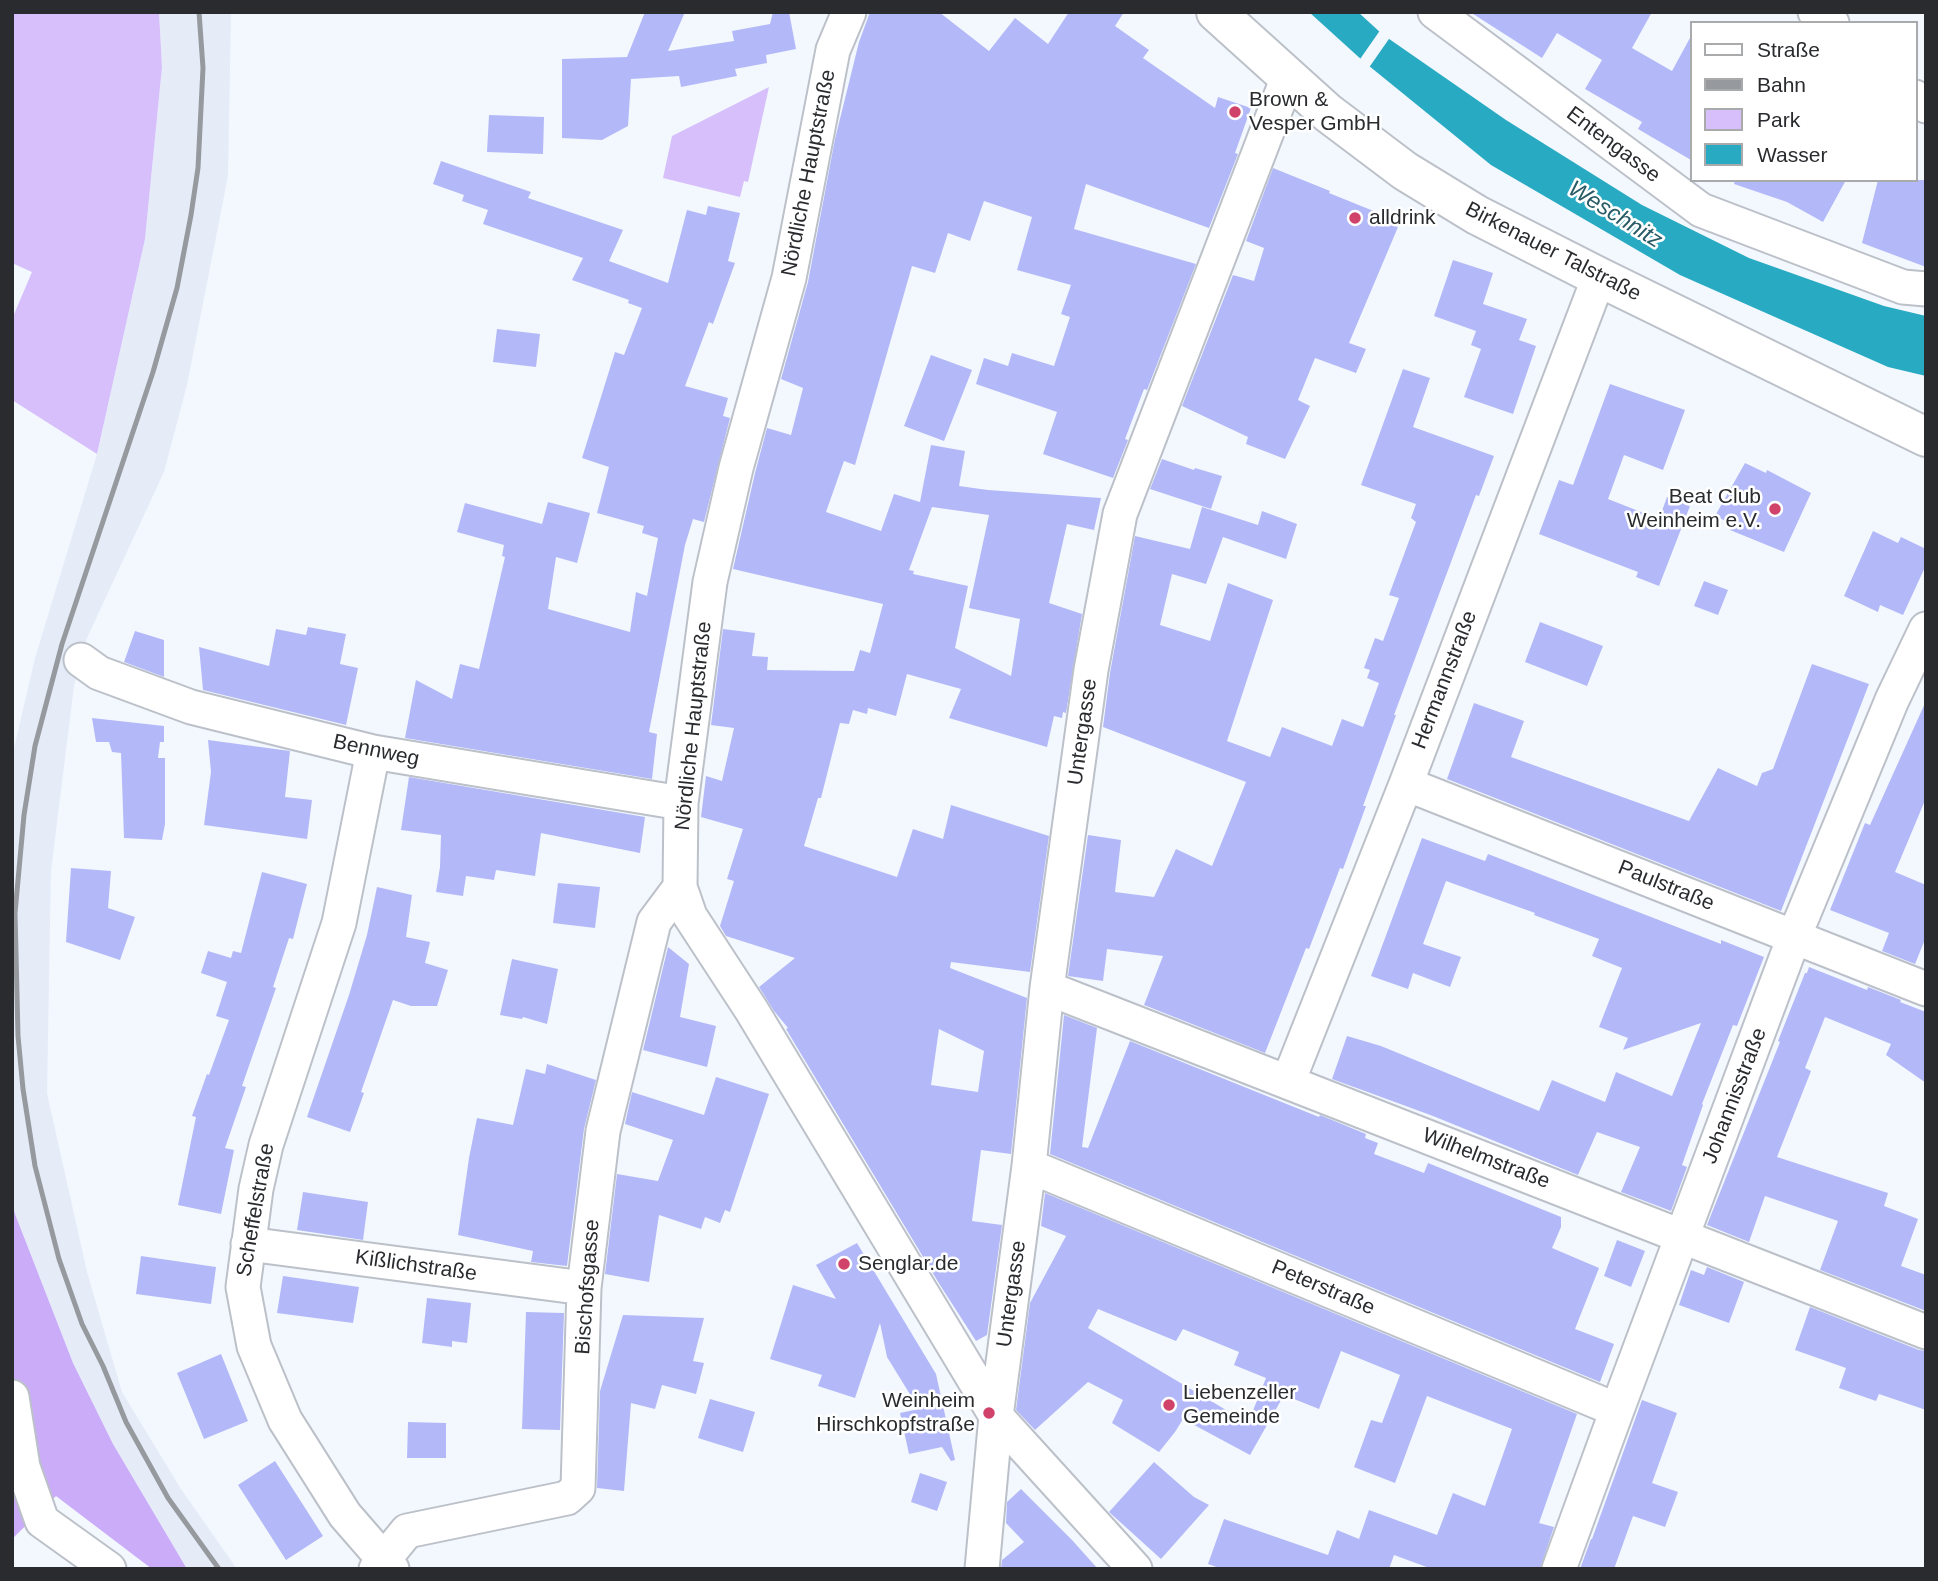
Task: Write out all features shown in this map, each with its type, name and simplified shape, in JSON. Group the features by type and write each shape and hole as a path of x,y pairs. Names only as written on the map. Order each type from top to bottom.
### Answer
{"main road":[{"name":"Birkenauer Talstraße","path":"1216,12 1328,113 1405,170 1478,215 1926,437"}],"street":[{"name":"Nördliche Hauptstraße","path":"849,12 833,50 789,278 736,468 710,582 681,803 680,887 690,916 752,1011 996,1416 1135,1569"},
{"name":"Entengasse","path":"1435,12 1701,210 1903,287 1926,289"},
{"name":"Untergasse","path":"982,1569 996,1416 1029,1166 1047,988 1091,670 1120,514 1287,77"},
{"name":"Hermannstraße","path":"1288,1082 1406,784 1600,277"},
{"name":"Johannisstraße","path":"1559,1569 1794,937 1892,700 1926,629"},
{"name":"Bennweg","path":"82,660 99,673 191,707 373,752 681,803"},
{"name":"Scheffelstraße","path":"373,752 340,923 266,1145 256,1189 243,1287 254,1346 285,1420 345,1515 384,1565"},
{"name":"Paulstraße","path":"1406,784 1926,989"},
{"name":"Bischofsgasse","path":"384,1565 407,1531 567,1497 578,1488 584,1288 603,1131 654,922 680,887"},
{"name":"Wilhelmstraße","path":"1047,988 1926,1332"},
{"name":"Peterstraße","path":"1029,1166 1617,1410"},
{"name":"Kißlichstraße","path":"248,1244 584,1288"},
{"path":"12,1397 23,1467 41,1521 109,1569"}],"shaded area":[{"path":"159,12 231,12 228,176 187,385 164,472 87,638 74,686 51,871 47,1093 87,1272 122,1392 181,1489 237,1569 187,1569 113,1444 73,1363 12,1202 12,757 35,658 97,454 145,239 162,67"},
{"path":"12,1202 73,1363 113,1444 187,1569 152,1569 56,1496 12,1539"}],"green space":[{"path":"12,12 159,12 162,67 145,239 97,454 12,400 12,319 32,272 12,263"},
{"path":"769,87 748,182 744,181 740,197 663,178 672,136"}],"water":[{"name":"Weschnitz","path":"1309,12 1358,12 1382,34 1506,120 1642,205 1749,258 1884,306 1926,316 1926,376 1888,367 1680,275 1491,165 1363,61"}],"pier":[{"path":"1381,29 1391,36 1368,69 1358,62"}],"building":[{"path":"645,12 685,12 668,51 734,41 732,31 770,24 773,12 789,12 796,49 766,55 767,63 735,69 737,76 681,87 679,76 631,79 628,126 602,140 562,138 562,59 627,57"},
{"path":"870,12 939,12 989,51 1015,18 1048,44 1069,12 1124,12 1115,26 1149,50 1143,58 1215,108 1218,97 1251,108 1235,153 1238,154 1209,228 1086,184 1074,229 1196,264 1147,390 1144,389 1113,478 1043,454 1057,412 976,384 984,358 1008,366 1012,353 1054,366 1070,317 1061,314 1071,285 1017,270 1032,217 984,201 970,241 948,233 935,273 912,266 855,465 844,461 826,512 881,531 894,494 920,502 931,445 965,451 959,486 1101,498 1094,530 1067,524 1049,603 1082,614 1066,713 1063,712 1062,718 1054,716 1047,747 949,718 961,689 907,674 896,716 868,708 867,714 853,710 849,724 840,723 821,798 818,798 804,846 897,877 913,829 943,839 951,805 1049,836 1030,972 951,962 950,968 1027,998 1011,1154 981,1150 972,1221 1002,1225 987,1335 976,1341 786,1029 788,1028 759,987 795,958 726,936 720,926 734,881 727,879 743,829 701,817 706,776 722,781 734,728 711,725 723,629 755,633 752,656 768,657 767,670 854,671 860,650 870,653 883,604 733,569 767,428 791,435 803,388 781,379 808,282 835,139 859,42","holes":["932,507 989,515 969,608 1020,619 1011,676 955,648 968,586 913,574 914,571 909,570","939,1029 984,1051 978,1092 931,1085"]},
{"path":"1470,12 1652,12 1632,48 1672,71 1689,40 1689,159 1638,129 1642,122 1585,89 1602,60 1557,33 1542,58"},
{"path":"489,115 544,117 543,154 487,152"},
{"path":"441,161 531,192 528,198 623,230 609,261 668,283 687,210 706,215 708,206 740,213 728,261 735,263 713,324 709,322 685,386 728,398 723,416 730,418 704,522 693,519 685,545 649,732 657,734 652,779 405,738 416,680 452,699 460,664 479,669 505,557 502,556 504,545 457,532 465,503 542,524 548,502 590,513 577,563 556,557 548,609 630,632 636,592 647,596 658,538 642,533 644,526 597,513 609,467 582,458 615,352 624,355 642,308 628,303 629,300 572,280 583,258 483,224 488,210 462,201 464,195 433,184"},
{"path":"1273,168 1376,212 1374,217 1398,227 1349,343 1366,349 1356,373 1315,358 1298,400 1310,406 1285,459 1246,444 1248,437 1182,406 1233,275 1254,281 1264,248 1246,241"},
{"path":"1926,180 1926,267 1862,243 1877,182"},
{"path":"1845,182 1823,222 1787,202 1734,184"},
{"path":"1453,260 1493,273 1483,304 1527,319 1519,340 1536,346 1513,414 1464,397 1481,349 1471,345 1476,331 1434,316"},
{"path":"497,329 540,334 536,367 493,362"},
{"path":"931,355 972,370 944,441 904,426"},
{"path":"1403,369 1430,378 1413,427 1494,456 1479,496 1476,495 1394,715 1343,869 1340,868 1309,949 1306,948 1265,1053 1144,1005 1163,956 1107,949 1103,981 1068,976 1088,835 1121,840 1115,892 1154,897 1176,849 1212,866 1246,782 1103,727 1135,536 1190,549 1202,507 1258,525 1262,511 1297,524 1286,559 1223,537 1206,584 1172,574 1160,625 1210,641 1228,583 1273,600 1227,741 1270,757 1282,727 1332,746 1342,719 1363,727 1379,683 1367,678 1370,670 1364,668 1375,638 1383,641 1399,598 1389,595 1416,522 1411,518 1416,504 1361,485"},
{"path":"1610,384 1685,410 1663,470 1624,455 1608,499 1659,519 1667,497 1690,506 1659,586 1636,577 1638,572 1539,534 1559,480 1573,485"},
{"path":"1162,459 1222,476 1211,509 1150,489"},
{"path":"1745,463 1766,473 1767,470 1811,493 1784,552 1730,530 1732,524 1715,516"},
{"path":"1873,531 1898,543 1901,537 1926,549 1926,565 1903,615 1880,605 1878,612 1844,596"},
{"path":"1704,581 1728,590 1718,615 1694,606"},
{"path":"1540,622 1603,646 1587,686 1525,662"},
{"path":"308,627 346,634 340,664 358,668 346,725 203,690 199,647 269,666 276,629 306,635"},
{"path":"135,631 164,640 164,677 124,662"},
{"path":"1812,664 1869,684 1781,911 1447,779 1474,703 1524,721 1511,757 1689,821 1718,768 1757,786 1762,773 1773,769"},
{"path":"1926,701 1926,798 1895,872 1926,885 1926,937 1915,964 1882,951 1889,933 1830,910 1865,823 1870,825"},
{"path":"92,718 164,726 164,742 160,742 158,758 165,758 165,824 162,840 124,838 121,753 112,752 109,742 96,742"},
{"path":"208,740 290,751 285,797 312,800 307,839 204,825 211,772"},
{"path":"409,777 645,817 640,853 541,833 535,876 496,870 494,880 466,876 463,896 436,892 441,835 401,830"},
{"path":"1422,838 1485,861 1488,854 1721,944 1721,940 1764,957 1737,1026 1733,1025 1702,1104 1682,1165 1687,1167 1671,1211 1621,1192 1640,1147 1597,1132 1578,1175 1433,1116 1332,1079 1347,1036 1381,1046 1539,1111 1552,1080 1605,1102 1616,1072 1672,1096 1701,1023 1623,1050 1628,1038 1599,1027 1622,968 1592,956 1599,939 1446,881 1423,944 1461,957 1450,987 1413,973 1408,989 1371,976"},
{"path":"71,868 111,871 108,908 135,917 120,960 66,942"},
{"path":"262,872 307,884 293,939 289,938 273,987 276,988 242,1086 246,1087 225,1148 234,1150 221,1214 178,1205 196,1117 192,1116 229,1020 216,1016 227,982 201,973 208,951 231,958 233,951 241,953"},
{"path":"558,883 600,887 595,928 553,923"},
{"path":"377,887 412,895 406,937 430,942 425,963 448,970 437,1006 411,1006 393,1000 350,1132 307,1117 349,995 367,935"},
{"path":"668,947 689,964 680,1017 716,1026 707,1067 643,1050"},
{"path":"512,959 558,969 547,1024 523,1017 500,1015"},
{"path":"1809,967 1867,990 1868,987 1926,1012 1926,1083 1886,1055 1891,1044 1825,1017 1805,1068 1811,1071 1777,1157 1888,1193 1884,1206 1918,1219 1901,1266 1926,1275 1926,1311 1820,1270 1838,1221 1765,1196 1749,1242 1707,1225"},
{"path":"1064,1015 1097,1028 1082,1147 1088,1148 1130,1041 1366,1134 1365,1138 1378,1143 1374,1154 1424,1173 1428,1163 1561,1217 1561,1227 1552,1248 1599,1268 1575,1329 1614,1344 1600,1382 1050,1154"},
{"path":"547,1064 596,1080 584,1129 567,1266 531,1262 533,1251 458,1235 477,1118 513,1125 526,1069 545,1074"},
{"path":"716,1077 769,1094 730,1212 725,1210 720,1223 705,1217 701,1229 659,1215 649,1282 605,1274 617,1174 658,1181 673,1140 625,1124 632,1092 704,1115"},
{"path":"303,1192 368,1202 363,1240 297,1230"},
{"path":"1045,1193 1577,1414 1539,1523 1554,1527 1540,1569 1432,1569 1394,1555 1389,1569 1222,1569 1208,1564 1224,1519 1328,1555 1337,1530 1359,1539 1369,1510 1437,1535 1453,1493 1485,1506 1512,1429 1427,1396 1395,1483 1354,1467 1371,1420 1382,1423 1400,1375 1341,1351 1319,1409 1284,1395 1250,1455 1183,1419 1159,1452 1112,1423 1123,1400 1088,1382 1035,1430 1016,1410 1030,1303 1066,1236 1041,1226","holes":["1098,1309 1176,1341 1183,1329 1239,1352 1234,1365 1266,1378 1248,1423 1088,1328"]},
{"path":"1617,1240 1645,1251 1631,1287 1604,1276"},
{"path":"857,1243 936,1374 955,1460 951,1461 942,1447 909,1454 900,1413 919,1409 887,1357 880,1323 855,1398 818,1386 822,1375 770,1359 793,1285 836,1299 816,1265"},
{"path":"141,1256 216,1267 211,1304 136,1294"},
{"path":"1707,1267 1744,1282 1729,1323 1679,1305 1691,1270 1704,1275"},
{"path":"283,1276 359,1287 353,1323 277,1313"},
{"path":"427,1298 471,1303 467,1343 452,1341 452,1347 422,1343"},
{"path":"1810,1307 1926,1351 1926,1410 1879,1394 1876,1401 1839,1388 1846,1368 1795,1350"},
{"path":"526,1312 564,1313 560,1430 522,1429"},
{"path":"623,1315 704,1318 693,1361 704,1363 696,1394 662,1385 655,1409 631,1403 624,1491 597,1488 600,1391"},
{"path":"221,1354 248,1421 204,1439 177,1373"},
{"path":"710,1399 755,1412 743,1452 698,1438"},
{"path":"1642,1400 1677,1413 1652,1483 1678,1492 1665,1527 1633,1516 1614,1569 1580,1569 1592,1539"},
{"path":"408,1422 446,1423 446,1458 407,1458"},
{"path":"275,1461 323,1536 286,1560 238,1485"},
{"path":"1154,1462 1194,1497 1209,1505 1161,1559 1109,1512"},
{"path":"920,1473 947,1482 937,1511 911,1502"},
{"path":"1021,1489 1098,1569 1001,1569 1002,1560 1024,1542 1006,1523 1007,1502"}],"railway":[{"path":"199,12 203,68 198,168 177,288 153,372 62,644 35,746 24,815 15,913 18,1036 23,1089 35,1166 59,1259 82,1324 126,1422 168,1498 219,1569"}],"place":[{"name":"Brown & Vesper GmbH","path":"1235,112"},
{"name":"alldrink","path":"1355,218"},
{"name":"Beat Club Weinheim e.V.","path":"1775,509"},
{"name":"Senglar.de","path":"844,1264"},
{"name":"Liebenzeller Gemeinde","path":"1169,1405"},
{"name":"Weinheim Hirschkopfstraße","path":"989,1413"}]}
